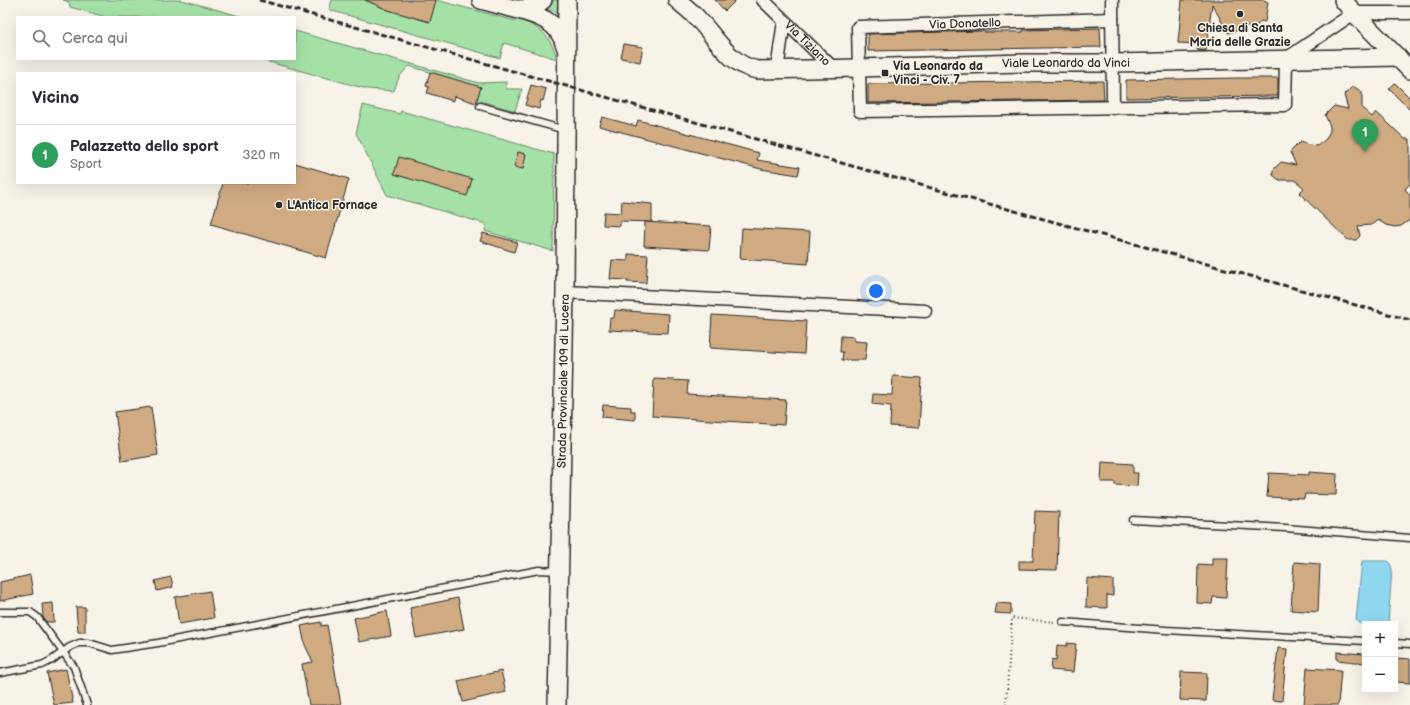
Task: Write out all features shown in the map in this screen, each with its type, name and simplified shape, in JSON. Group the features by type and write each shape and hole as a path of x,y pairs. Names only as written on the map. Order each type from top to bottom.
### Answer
{"street":[{"path":"481,0 540,17 555,26 563,38 566,57"},
{"path":"516,9 529,8 535,6 543,0"},
{"path":"566,57 567,0"},
{"name":"Viale Leonardo da Vinci","path":"677,0 698,19 734,60 749,69 834,69 1022,63 1113,63 1404,57"},
{"name":"Via Tiziano","path":"763,0 834,69"},
{"path":"1112,0 1113,108"},
{"path":"1343,0 1354,13 1404,57 1410,70"},
{"path":"859,68 860,111 1285,105 1286,60 1354,13 1410,13"},
{"name":"Via Donatello","path":"859,68 858,27 1112,19"},
{"path":"776,70 784,21"},
{"name":"Strada Provinciale 109 di Lucera","path":"557,705 565,292 566,57"},
{"path":"565,292 926,311"}],"lane":[{"path":"480,106 566,130"},
{"path":"1133,520 1285,528 1410,538"},
{"path":"0,673 42,665 79,643 88,643 112,650 158,643 539,570 560,571"},
{"path":"0,612 30,612 37,616 74,667 87,705"},
{"path":"1063,622 1166,630 1362,641"},
{"path":"1398,643 1410,644"}],"path":[{"path":"1006,705 1012,618 1063,622"}],"green space":[{"path":"63,0 182,0 239,16 102,16 70,7 69,2"},
{"path":"332,0 365,0 388,10 429,22 436,0 516,21 517,19 532,25 548,38 555,51 557,59 504,43 500,58 329,10"},
{"path":"554,0 559,0 559,11 557,12 545,9 545,8"},
{"path":"296,31 479,83 506,82 506,89 522,89 515,111 477,100 480,87 409,66 399,77 394,91 367,89 262,60 296,60"},
{"path":"363,105 400,114 401,111 554,154 553,251 485,231 486,224 387,195 356,133"}],"water":[{"path":"1362,561 1388,561 1392,569 1388,621 1362,621 1362,624 1356,621"}],"building":[{"path":"365,0 436,0 430,22 388,10"},
{"path":"715,0 736,0 725,11"},
{"path":"1182,0 1264,0 1268,2 1265,22 1261,21 1252,31 1247,26 1243,29 1228,33 1212,4 1206,51 1197,50 1198,44 1178,43"},
{"path":"1100,28 1101,47 868,51 868,34 984,31 1023,32 1023,30"},
{"path":"624,44 643,47 640,62 621,58"},
{"path":"430,72 481,87 476,103 454,96 453,101 427,93 429,87 426,86"},
{"path":"1278,78 1278,96 1126,98 1126,80"},
{"path":"1103,81 1104,100 868,103 868,84"},
{"path":"1395,83 1410,98 1410,110 1389,89"},
{"path":"531,85 546,89 539,109 525,105"},
{"path":"1353,86 1362,92 1362,108 1372,117 1376,112 1405,139 1410,139 1410,184 1405,189 1410,195 1410,220 1401,226 1395,227 1386,225 1378,220 1371,225 1358,226 1360,236 1356,240 1348,240 1299,193 1304,188 1295,180 1279,180 1273,175 1273,170 1281,162 1296,165 1290,152 1300,142 1317,146 1326,139 1330,131 1330,126 1325,115 1334,106 1348,109 1344,95"},
{"path":"602,117 636,126 638,120 759,153 757,160 800,167 798,175 761,169 599,126"},
{"path":"518,152 526,154 523,169 514,167"},
{"path":"399,157 472,179 467,196 394,174"},
{"path":"296,163 349,179 326,258 211,224 223,184 296,184"},
{"path":"622,201 652,204 652,222 620,221 620,226 603,225 604,212 621,213"},
{"path":"645,222 711,226 709,250 644,246"},
{"path":"742,228 810,232 808,264 740,259"},
{"path":"483,233 517,242 514,252 480,241"},
{"path":"628,254 648,255 646,283 610,279 612,260 628,261"},
{"path":"615,310 669,314 668,333 609,330 610,318 614,318"},
{"path":"712,315 806,321 804,354 710,348"},
{"path":"841,336 854,337 854,341 867,342 865,360 842,360 843,352 840,352"},
{"path":"893,376 922,378 919,428 890,426 891,406 872,404 873,394 892,395"},
{"path":"654,379 688,381 687,394 786,400 784,425 652,416"},
{"path":"603,405 631,407 631,411 635,411 635,420 602,417"},
{"path":"151,407 158,455 122,461 115,412"},
{"path":"1102,462 1133,464 1133,473 1138,473 1137,486 1115,485 1115,482 1101,482"},
{"path":"1309,472 1337,474 1336,495 1305,494 1304,499 1267,497 1269,473 1309,475"},
{"path":"1035,511 1059,512 1057,570 1019,569 1019,561 1033,561"},
{"path":"1212,558 1228,558 1226,598 1213,597 1212,604 1197,603 1198,564 1212,565"},
{"path":"1294,562 1320,564 1318,612 1291,610"},
{"path":"30,575 33,594 0,601 0,582"},
{"path":"171,577 173,587 157,591 155,581"},
{"path":"1087,578 1113,580 1113,596 1107,595 1107,608 1086,607"},
{"path":"210,591 214,618 179,624 175,597"},
{"path":"458,598 464,629 416,638 410,608"},
{"path":"53,603 54,622 46,622 43,617 42,604"},
{"path":"997,603 1011,604 1011,614 995,613"},
{"path":"76,607 85,607 85,632 78,632"},
{"path":"387,611 391,636 359,642 354,618"},
{"path":"321,622 321,626 327,625 341,705 309,705 302,664 313,662 305,645 301,626"},
{"path":"1067,643 1076,644 1073,672 1051,670 1052,659 1056,660 1057,645 1067,646"},
{"path":"1278,648 1287,649 1282,701 1272,700"},
{"path":"1337,652 1362,654 1362,663 1337,660"},
{"path":"1398,658 1410,659 1410,683 1398,682"},
{"path":"1307,668 1341,670 1338,705 1304,705"},
{"path":"66,669 73,703 54,705 47,673"},
{"path":"501,671 506,692 463,702 458,681"},
{"path":"1181,672 1207,673 1206,701 1180,700"}],"railway":[{"path":"259,0 1410,320"}],"place":[{"name":"Chiesa di Santa Maria delle Grazie","path":"1240,14"},
{"name":"Via Leonardo da Vinci - Civ. 7","path":"885,73"},
{"name":"Palazzetto dello sport","path":"1365,152"},
{"name":"L'Antica Fornace","path":"279,205"}]}
